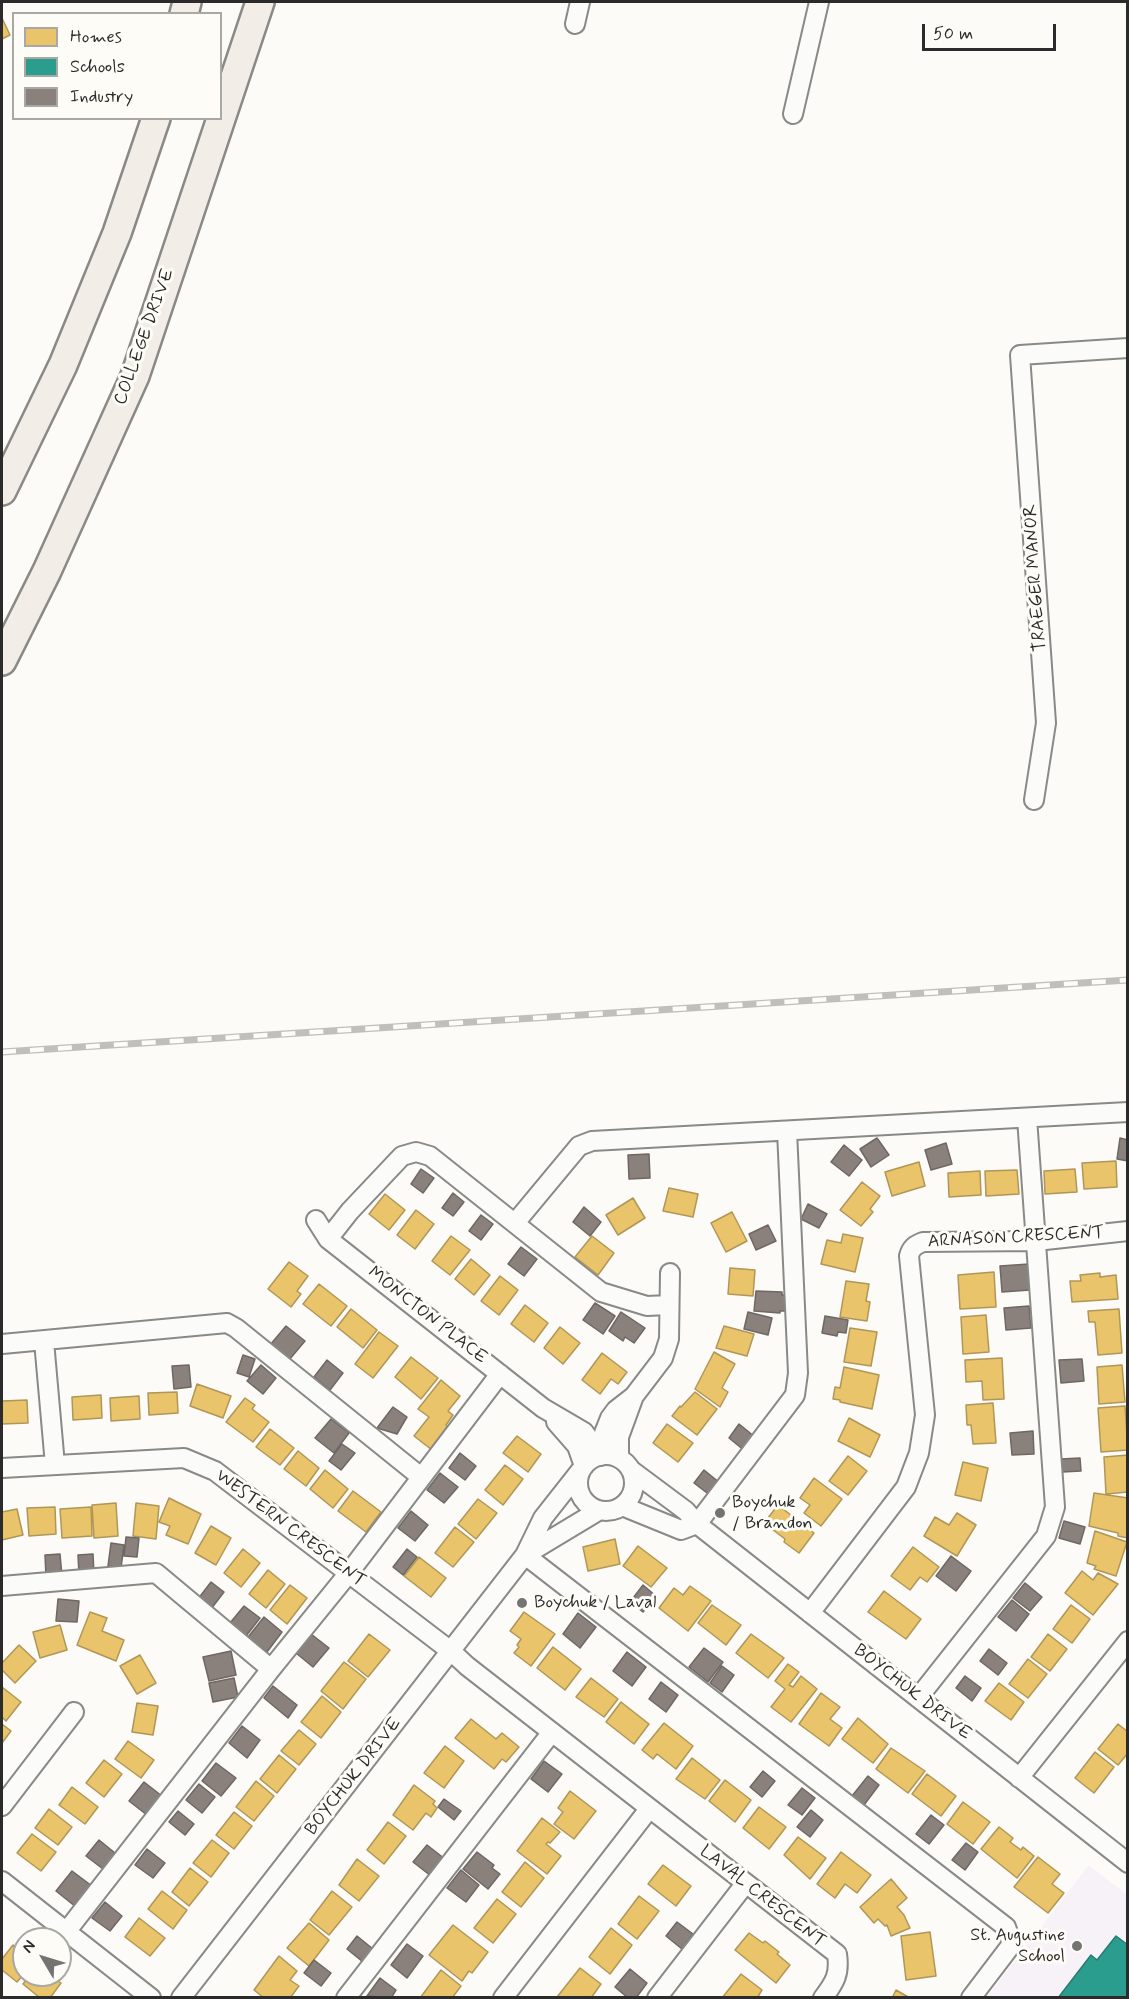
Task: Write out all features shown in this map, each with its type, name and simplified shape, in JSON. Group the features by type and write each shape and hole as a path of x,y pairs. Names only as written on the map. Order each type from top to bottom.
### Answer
{"highway":[{"name":"COLLEGE DRIVE","path":"222,116 260,2"},
{"path":"2,491 63,365 117,233 155,120"},
{"name":"COLLEGE DRIVE","path":"2,661 47,570 135,376 221,120"}],"street":[{"path":"575,24 580,2"},
{"path":"793,114 819,2"},
{"name":"TRAEGER MANOR","path":"1034,800 1046,723 1020,355 1128,348"},
{"path":"515,1223 579,1146 592,1141 1128,1112"},
{"path":"918,1698 1046,1536 1055,1507 1027,1118"},
{"path":"622,1506 681,1530 697,1524 795,1395 798,1373 787,1131"},
{"path":"328,1239 350,1211 402,1156 416,1152 430,1156 601,1292 647,1306 668,1305"},
{"name":"MONCTON PLACE","path":"316,1220 328,1239 543,1408 584,1432 614,1460"},
{"name":"ARNASON CRESCENT","path":"810,1612 906,1487 919,1453 925,1415 909,1256 911,1250 923,1242 1036,1241 1128,1232"},
{"path":"614,1460 589,1461 582,1468 578,1486 580,1494 590,1507 598,1510 615,1510 628,1501 634,1486 614,1460 604,1433 616,1410 634,1396 663,1358 669,1339 670,1273"},
{"path":"2,1344 227,1323 421,1477"},
{"path":"44,1341 55,1465"},
{"path":"70,1927 348,1574 500,1374"},
{"name":"MONCTON PLACE","path":"543,1408 577,1446 582,1468"},
{"name":"WESTERN CRESCENT","path":"2,1468 184,1458 215,1471 452,1652"},
{"name":"BOYCHUK DRIVE","path":"614,1460 686,1511 697,1524 1019,1778 1125,1855"},
{"name":"BOYCHUK DRIVE","path":"181,1998 452,1652 525,1555 543,1518 582,1468"},
{"name":"BOYCHUK DRIVE","path":"525,1555 598,1510"},
{"path":"525,1555 1006,1927 1012,1944 971,1998"},
{"path":"2,1586 156,1573 271,1669"},
{"path":"1019,1778 1128,1641"},
{"name":"LAVAL CRESCENT","path":"452,1652 649,1809 837,1954 839,1969 832,1986 823,1998"},
{"path":"2,1806 74,1712"},
{"path":"346,1998 552,1732"},
{"path":"503,1998 649,1809"},
{"path":"2,1881 60,1927"},
{"path":"657,1998 745,1884"},
{"path":"72,1937 151,1998"}],"shaded area":[{"name":"St. Augustine School","path":"1089,1865 1127,1895 1127,1997 986,1998"}],"building: Homes":[{"path":"2,18 10,35 2,39"},
{"path":"1116,1161 1117,1187 1084,1189 1082,1163"},
{"path":"919,1162 925,1186 892,1196 885,1172"},
{"path":"1075,1169 1077,1192 1045,1194 1044,1171"},
{"path":"1017,1170 1019,1194 986,1196 985,1171"},
{"path":"980,1171 981,1195 949,1197 948,1173"},
{"path":"862,1182 880,1196 870,1209 873,1212 861,1226 840,1210"},
{"path":"669,1188 698,1194 693,1217 663,1211"},
{"path":"385,1194 405,1210 389,1230 369,1214"},
{"path":"633,1198 645,1218 618,1235 606,1215"},
{"path":"416,1210 434,1224 415,1249 397,1235"},
{"path":"732,1212 747,1241 726,1252 711,1223"},
{"path":"843,1234 863,1238 855,1272 821,1264 827,1240 841,1243"},
{"path":"451,1236 470,1250 450,1275 432,1261"},
{"path":"592,1236 614,1253 598,1275 575,1257"},
{"path":"471,1259 490,1275 474,1295 455,1279"},
{"path":"289,1262 308,1276 297,1291 301,1294 291,1307 268,1289"},
{"path":"730,1268 755,1270 753,1296 728,1294"},
{"path":"994,1272 996,1307 960,1309 958,1275"},
{"path":"1100,1273 1100,1277 1116,1275 1118,1299 1072,1302 1070,1281 1081,1281 1080,1275"},
{"path":"500,1276 518,1290 499,1315 481,1301"},
{"path":"846,1281 869,1284 866,1301 870,1302 867,1321 840,1317"},
{"path":"319,1284 347,1306 331,1326 303,1304"},
{"path":"525,1305 548,1323 534,1342 511,1324"},
{"path":"351,1309 377,1330 363,1348 337,1327"},
{"path":"1119,1309 1122,1353 1098,1355 1095,1322 1089,1322 1088,1311"},
{"path":"986,1315 989,1352 963,1354 961,1317"},
{"path":"724,1326 754,1334 747,1356 716,1348"},
{"path":"560,1327 580,1343 563,1364 544,1348"},
{"path":"850,1328 877,1332 871,1366 844,1362"},
{"path":"379,1332 398,1346 373,1378 355,1364"},
{"path":"714,1352 735,1364 722,1388 728,1392 720,1407 695,1389"},
{"path":"602,1353 627,1372 618,1384 611,1379 600,1394 582,1380"},
{"path":"411,1357 438,1378 421,1399 395,1377"},
{"path":"1002,1358 1004,1399 983,1400 982,1381 966,1382 965,1360"},
{"path":"1122,1365 1125,1402 1099,1404 1097,1367"},
{"path":"844,1367 879,1375 872,1409 833,1399 835,1387 840,1388"},
{"path":"441,1380 460,1396 448,1411 453,1415 446,1425 449,1428 432,1450 414,1436 429,1417 418,1409"},
{"path":"197,1384 231,1396 223,1418 190,1406"},
{"path":"177,1392 178,1413 149,1415 148,1393"},
{"path":"695,1392 717,1409 697,1435 672,1416"},
{"path":"101,1395 102,1418 73,1420 72,1397"},
{"path":"139,1396 140,1419 111,1421 110,1398"},
{"path":"245,1398 255,1405 252,1409 269,1422 253,1442 226,1422"},
{"path":"27,1400 28,1423 2,1424 2,1401"},
{"path":"993,1403 996,1443 973,1444 971,1425 967,1425 966,1405"},
{"path":"1125,1406 1128,1450 1101,1452 1098,1408"},
{"path":"849,1418 880,1435 870,1457 838,1441"},
{"path":"667,1424 693,1443 678,1462 653,1443"},
{"path":"270,1429 294,1448 280,1465 256,1447"},
{"path":"517,1436 541,1454 528,1472 503,1453"},
{"path":"298,1451 319,1468 306,1486 284,1469"},
{"path":"1128,1455 1128,1492 1106,1494 1104,1457"},
{"path":"848,1456 867,1471 848,1495 829,1481"},
{"path":"963,1462 988,1468 981,1501 955,1495"},
{"path":"505,1465 523,1479 503,1505 485,1490"},
{"path":"325,1470 348,1489 333,1508 310,1489"},
{"path":"814,1478 842,1499 821,1526 804,1513 810,1505 800,1498"},
{"path":"353,1491 381,1512 366,1532 338,1511"},
{"path":"1094,1493 1128,1498 1128,1538 1118,1536 1118,1533 1089,1526"},
{"path":"169,1498 201,1514 188,1544 166,1535 170,1526 159,1522"},
{"path":"478,1499 497,1513 476,1539 458,1524"},
{"path":"116,1503 118,1536 94,1538 92,1505"},
{"path":"136,1503 159,1506 156,1539 133,1536"},
{"path":"778,1505 814,1533 799,1553 764,1523"},
{"path":"55,1507 56,1534 29,1536 27,1508"},
{"path":"91,1507 92,1536 62,1538 60,1509"},
{"path":"17,1509 23,1535 2,1540 2,1512"},
{"path":"957,1513 976,1525 957,1556 924,1536 935,1517 949,1525"},
{"path":"211,1526 231,1538 216,1565 195,1553"},
{"path":"455,1527 474,1542 453,1567 435,1553"},
{"path":"1095,1531 1127,1542 1116,1576 1094,1569 1096,1566 1087,1563"},
{"path":"615,1539 620,1564 588,1571 583,1547"},
{"path":"638,1546 667,1568 651,1587 623,1566"},
{"path":"913,1547 939,1567 927,1582 920,1577 910,1590 891,1576"},
{"path":"243,1549 260,1563 241,1587 224,1573"},
{"path":"419,1557 446,1578 431,1597 404,1576"},
{"path":"268,1570 285,1584 266,1608 249,1594"},
{"path":"1082,1571 1093,1580 1098,1573 1118,1584 1093,1615 1065,1593"},
{"path":"290,1585 307,1598 287,1624 270,1610"},
{"path":"690,1586 711,1601 688,1631 659,1608 674,1588 683,1595"},
{"path":"884,1591 921,1619 906,1639 868,1612"},
{"path":"712,1605 741,1625 726,1645 698,1623"},
{"path":"1071,1605 1090,1619 1072,1643 1053,1629"},
{"path":"90,1612 107,1618 102,1631 124,1640 116,1661 77,1645"},
{"path":"524,1612 555,1634 531,1666 514,1653 521,1639 510,1631"},
{"path":"60,1625 67,1650 40,1658 33,1632"},
{"path":"369,1634 390,1650 368,1677 348,1661"},
{"path":"751,1634 784,1658 768,1678 736,1653"},
{"path":"1048,1634 1067,1649 1050,1671 1031,1657"},
{"path":"19,1645 36,1661 15,1683 2,1670 2,1663"},
{"path":"553,1647 581,1669 565,1690 537,1668"},
{"path":"140,1655 156,1683 137,1694 120,1666"},
{"path":"1028,1659 1047,1674 1028,1698 1009,1684"},
{"path":"344,1662 366,1679 343,1709 321,1691"},
{"path":"788,1664 799,1672 789,1685 793,1687 801,1676 817,1689 791,1722 771,1707 785,1689 775,1681"},
{"path":"591,1678 618,1699 604,1717 576,1697"},
{"path":"999,1683 1024,1702 1011,1720 985,1701"},
{"path":"2,1687 21,1702 6,1721 2,1717"},
{"path":"821,1693 840,1707 830,1719 842,1728 829,1746 799,1724"},
{"path":"322,1696 341,1712 321,1738 301,1722"},
{"path":"621,1702 649,1724 634,1744 606,1722"},
{"path":"137,1703 158,1706 153,1735 132,1732"},
{"path":"858,1718 888,1744 873,1763 842,1739"},
{"path":"471,1719 496,1739 502,1733 519,1747 506,1762 502,1759 494,1769 455,1738"},
{"path":"664,1723 693,1746 676,1769 657,1754 653,1759 642,1750"},
{"path":"2,1724 11,1731 2,1743"},
{"path":"1118,1724 1128,1732 1128,1753 1118,1765 1098,1749"},
{"path":"299,1730 316,1744 299,1765 281,1751"},
{"path":"128,1741 154,1760 141,1778 115,1759"},
{"path":"445,1746 464,1761 444,1788 424,1773"},
{"path":"891,1748 925,1771 908,1793 876,1769"},
{"path":"1095,1752 1114,1767 1094,1793 1075,1778"},
{"path":"279,1755 296,1769 277,1793 260,1779"},
{"path":"692,1758 720,1780 705,1799 676,1779"},
{"path":"104,1760 122,1774 104,1797 86,1783"},
{"path":"927,1774 956,1796 941,1816 912,1794"},
{"path":"725,1780 751,1800 735,1822 709,1801"},
{"path":"256,1781 274,1796 254,1821 236,1807"},
{"path":"414,1785 435,1801 433,1804 437,1808 431,1817 426,1813 413,1830 393,1815"},
{"path":"72,1787 98,1807 85,1824 59,1805"},
{"path":"570,1791 596,1811 574,1839 554,1824 563,1812 558,1808"},
{"path":"963,1802 990,1822 973,1844 947,1824"},
{"path":"759,1807 786,1827 769,1849 743,1828"},
{"path":"49,1809 72,1827 58,1845 35,1828"},
{"path":"234,1812 252,1826 234,1849 216,1835"},
{"path":"542,1818 560,1832 550,1843 546,1844 561,1856 547,1874 517,1851"},
{"path":"388,1822 406,1836 384,1864 367,1850"},
{"path":"999,1827 1013,1838 1010,1842 1021,1850 1023,1847 1034,1856 1017,1878 981,1849"},
{"path":"32,1834 56,1852 41,1871 17,1853"},
{"path":"798,1837 826,1858 810,1879 784,1855"},
{"path":"212,1840 229,1853 211,1877 193,1863"},
{"path":"841,1852 871,1875 857,1893 845,1884 835,1898 817,1884"},
{"path":"1038,1857 1060,1874 1052,1884 1064,1893 1048,1913 1014,1887"},
{"path":"357,1859 379,1876 359,1901 339,1885"},
{"path":"525,1862 544,1878 521,1907 502,1892"},
{"path":"663,1865 691,1886 676,1906 648,1884"},
{"path":"190,1868 208,1882 189,1906 172,1892"},
{"path":"891,1879 907,1898 897,1907 910,1928 891,1936 887,1925 885,1926 878,1919 874,1923 860,1907"},
{"path":"162,1891 187,1910 173,1929 148,1909"},
{"path":"332,1891 352,1907 329,1935 310,1920"},
{"path":"639,1896 659,1911 637,1939 618,1924"},
{"path":"497,1899 516,1914 493,1943 474,1928"},
{"path":"139,1918 165,1938 150,1956 125,1937"},
{"path":"309,1923 329,1940 309,1966 287,1948"},
{"path":"453,1925 488,1952 472,1973 469,1971 462,1981 429,1955"},
{"path":"611,1928 632,1945 610,1974 589,1957"},
{"path":"930,1932 936,1976 906,1980 901,1936"},
{"path":"749,1933 763,1943 765,1941 790,1965 776,1983 735,1950"},
{"path":"12,1946 12,1978 2,1970 2,1959"},
{"path":"279,1956 297,1971 290,1980 299,1986 290,1998 264,1998 254,1990"},
{"path":"580,1968 601,1984 591,1998 557,1997"},
{"path":"441,1970 461,1986 452,1998 420,1998"},
{"path":"741,1974 762,1990 757,1998 722,1998"},
{"path":"27,1987 58,1987 50,1998 40,1998"},
{"path":"896,1990 910,1998 892,1998"}],"building: Schools":[{"path":"1116,1936 1128,1945 1128,1998 1058,1998 1091,1955 1097,1960"}],"building: Industry":[{"path":"877,1138 889,1155 871,1167 860,1149"},
{"path":"1120,1138 1128,1140 1128,1161 1117,1159"},
{"path":"946,1143 952,1164 931,1170 925,1150"},
{"path":"844,1145 862,1160 849,1176 831,1162"},
{"path":"649,1154 650,1178 629,1179 628,1155"},
{"path":"421,1169 434,1178 423,1193 411,1184"},
{"path":"453,1193 464,1202 453,1216 442,1208"},
{"path":"808,1204 827,1214 819,1228 801,1219"},
{"path":"584,1207 601,1222 590,1236 573,1222"},
{"path":"481,1215 493,1224 481,1240 469,1231"},
{"path":"768,1225 776,1241 756,1250 749,1234"},
{"path":"521,1247 537,1259 524,1276 508,1264"},
{"path":"1029,1264 1030,1290 1002,1292 1000,1266"},
{"path":"756,1291 782,1292 782,1295 787,1295 786,1311 780,1311 780,1313 754,1311"},
{"path":"595,1303 615,1316 603,1334 583,1320"},
{"path":"1029,1306 1031,1328 1006,1330 1004,1308"},
{"path":"621,1312 645,1328 634,1343 625,1337 623,1341 609,1331"},
{"path":"748,1312 772,1318 768,1335 744,1329"},
{"path":"825,1316 848,1320 846,1333 838,1332 837,1336 822,1333"},
{"path":"286,1326 305,1341 289,1360 270,1345"},
{"path":"243,1355 255,1359 249,1377 237,1373"},
{"path":"1082,1359 1084,1381 1061,1383 1059,1360"},
{"path":"327,1360 343,1373 330,1390 314,1377"},
{"path":"189,1365 191,1387 174,1389 172,1366"},
{"path":"261,1365 276,1378 263,1394 247,1381"},
{"path":"393,1407 407,1417 397,1434 377,1428"},
{"path":"331,1419 349,1433 334,1453 315,1438"},
{"path":"739,1424 755,1437 745,1451 729,1438"},
{"path":"1033,1431 1034,1454 1012,1455 1010,1433"},
{"path":"342,1444 355,1453 341,1470 329,1461"},
{"path":"460,1453 476,1466 465,1480 449,1468"},
{"path":"1080,1458 1081,1471 1062,1472 1061,1459"},
{"path":"704,1470 720,1483 711,1496 694,1483"},
{"path":"440,1473 458,1487 444,1503 427,1490"},
{"path":"411,1511 428,1525 415,1541 398,1528"},
{"path":"1064,1521 1085,1527 1080,1544 1059,1538"},
{"path":"126,1537 139,1538 137,1557 124,1556"},
{"path":"111,1543 124,1545 121,1568 108,1566"},
{"path":"407,1549 417,1557 403,1575 393,1567"},
{"path":"60,1554 62,1576 46,1577 45,1555"},
{"path":"93,1554 94,1574 79,1575 78,1555"},
{"path":"951,1556 971,1571 956,1591 936,1576"},
{"path":"211,1582 224,1592 211,1609 198,1599"},
{"path":"1025,1583 1042,1597 1030,1611 1013,1598"},
{"path":"643,1585 656,1596 643,1612 630,1602"},
{"path":"58,1599 79,1601 77,1622 56,1621"},
{"path":"1012,1600 1029,1614 1016,1631 998,1617"},
{"path":"244,1606 260,1618 246,1636 230,1623"},
{"path":"578,1613 596,1627 580,1648 563,1634"},
{"path":"264,1617 282,1632 267,1652 248,1637"},
{"path":"311,1634 329,1648 313,1667 296,1653"},
{"path":"704,1648 723,1662 708,1682 689,1667"},
{"path":"989,1649 1007,1663 998,1675 980,1661"},
{"path":"231,1651 236,1675 209,1681 203,1657"},
{"path":"627,1652 646,1667 632,1686 613,1671"},
{"path":"722,1666 734,1675 722,1692 710,1683"},
{"path":"965,1676 981,1688 972,1701 956,1688"},
{"path":"234,1678 238,1697 213,1702 209,1683"},
{"path":"661,1682 678,1695 666,1712 649,1699"},
{"path":"273,1686 297,1705 288,1718 264,1698"},
{"path":"242,1726 260,1740 247,1758 229,1743"},
{"path":"544,1761 562,1774 548,1792 531,1779"},
{"path":"216,1763 236,1778 221,1796 202,1781"},
{"path":"763,1771 775,1781 762,1797 750,1787"},
{"path":"868,1776 879,1785 864,1805 852,1796"},
{"path":"144,1782 162,1796 147,1815 129,1801"},
{"path":"199,1784 215,1797 202,1813 186,1800"},
{"path":"802,1788 815,1798 802,1815 788,1805"},
{"path":"444,1799 461,1811 454,1820 438,1807"},
{"path":"811,1810 823,1820 810,1837 797,1827"},
{"path":"178,1811 194,1824 185,1835 169,1822"},
{"path":"931,1815 944,1825 929,1844 916,1834"},
{"path":"99,1840 115,1853 103,1869 86,1856"},
{"path":"966,1843 978,1852 965,1870 952,1860"},
{"path":"427,1845 445,1859 431,1876 413,1862"},
{"path":"147,1849 165,1863 153,1878 135,1865"},
{"path":"477,1852 494,1865 492,1868 500,1874 488,1889 463,1869"},
{"path":"461,1870 479,1885 466,1902 447,1888"},
{"path":"72,1871 92,1886 76,1907 56,1891"},
{"path":"105,1902 122,1916 110,1931 92,1918"},
{"path":"677,1922 693,1934 682,1949 666,1936"},
{"path":"357,1936 373,1949 363,1962 347,1949"},
{"path":"407,1944 423,1956 407,1978 391,1965"},
{"path":"314,1960 331,1973 321,1986 304,1973"},
{"path":"630,1969 647,1983 636,1998 628,1998 615,1987"},
{"path":"380,1978 396,1990 391,1998 367,1996"}],"railway":[{"path":"2,1052 1128,980"}],"place":[{"name":"Boychuk / Brandon","path":"720,1513"},
{"name":"Boychuk / Laval","path":"522,1603"},
{"name":"St. Augustine School","path":"1077,1946"}]}
